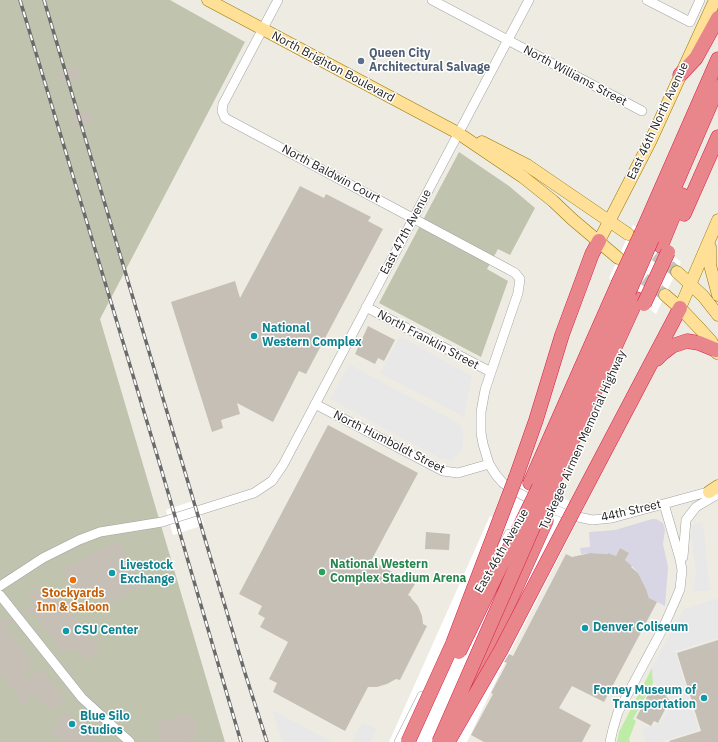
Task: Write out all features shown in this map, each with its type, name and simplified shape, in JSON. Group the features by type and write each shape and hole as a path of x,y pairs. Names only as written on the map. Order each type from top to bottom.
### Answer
{"highway":[{"path":"680,75 696,58 718,18"},
{"name":"Tuskegee Airmen Memorial Highway","path":"453,643 544,489 637,298 718,59"},
{"path":"418,742 461,647 544,489 637,298 656,242 718,87"},
{"path":"656,242 718,109"},
{"name":"Tuskegee Airmen Memorial Highway","path":"447,742 544,489 618,284 656,242 718,136"},
{"path":"408,742 453,643 516,477 532,433 562,335 598,241"},
{"path":"447,742 501,650 680,308"},
{"path":"648,368 663,353 678,343 694,342 717,352"},
{"path":"439,742 544,489"}],"main road":[{"name":"North Brighton Boulevard","path":"208,0 458,133 524,177 618,258"},
{"name":"East 46th North Avenue","path":"598,241 610,221 650,142 715,0"},
{"name":"North Brighton Boulevard","path":"458,133 486,143 523,162 628,234"},
{"path":"680,308 718,220"},
{"path":"711,238 709,257 718,295"},
{"path":"677,272 703,296 718,314"},
{"path":"665,296 680,308 707,336 717,352"}],"street":[{"name":"North Baldwin Court","path":"278,0 222,108 225,118 511,270 518,277 520,282 518,293 490,372"},
{"name":"North Williams Street","path":"432,0 642,111"},
{"name":"East 47th Avenue","path":"0,586 43,558 79,540 100,532 162,522 254,493 272,480 283,465 529,0"},
{"path":"648,0 690,22 700,0"},
{"name":"North Franklin Street","path":"366,307 490,372"},
{"path":"489,464 483,444 481,423 484,396 490,372"},
{"name":"North Humboldt Street","path":"315,404 443,471 458,473 489,464"},
{"name":"44th Street","path":"489,464 503,483 532,500 565,514 592,520 612,518 716,490"},
{"path":"610,742 618,712 676,601 680,589 686,520 696,507 716,490"},
{"name":"East 46th Avenue","path":"399,742 409,724 411,716 521,511 532,500"},
{"path":"664,504 678,550 682,570"},
{"path":"0,595 82,698 130,742"}],"shaded area":[{"path":"0,0 170,0 245,42 100,319 225,742 0,742"},
{"path":"459,152 509,186 535,208 510,255 498,249 487,269 508,281 481,357 379,303"},
{"path":"400,336 472,376 464,417 380,373"},
{"path":"349,364 460,424 463,432 463,443 460,453 452,460 441,459 330,399"},
{"path":"656,519 663,523 665,530 663,544 668,567 665,606 649,598 638,573 625,560 629,553 620,548 616,556 608,553 581,554 580,548 590,547 589,532 615,530"},
{"path":"703,522 710,591 693,591 696,571 691,535 692,525"},
{"path":"718,598 718,638 675,651 699,730 660,742 645,742 642,729 659,723 666,713 671,701 668,691 653,683 652,667 684,609"},
{"path":"272,710 333,742 282,742"},
{"path":"362,722 377,729 370,742 352,742"}],"green space":[{"path":"652,668 653,683 633,719 636,721 629,739 630,742 617,742 619,732"}],"pier":[{"path":"633,225 681,262 656,314 609,278"},
{"path":"512,475 584,508 504,664 467,742 389,742 490,516 495,518"},
{"path":"196,500 204,525 173,535 166,510"}],"building":[{"path":"77,66 80,79 62,84 58,72"},
{"path":"89,109 93,121 74,127 71,115"},
{"name":"National Western Complex","path":"300,186 324,198 326,194 371,217 368,221 383,229 306,374 299,371 273,422 237,403 240,414 221,420 223,428 212,432 171,302 235,281 240,298"},
{"path":"368,326 395,340 384,361 378,358 375,364 355,354"},
{"name":"National Western Complex Stadium Arena","path":"328,425 418,473 371,561 415,584 408,595 418,606 423,624 427,626 400,680 396,679 377,687 368,687 345,731 273,692 277,683 269,679 288,642 260,627 265,618 258,614 262,606 239,594"},
{"path":"426,532 450,534 449,550 425,549"},
{"name":"Livestock Exchange","path":"119,540 142,586 104,605 95,586 75,596 62,569"},
{"name":"Denver Coliseum","path":"620,548 629,553 625,560 638,573 649,598 657,602 604,702 572,686 559,708 591,725 582,742 484,742 471,735 493,694 491,693 507,663 504,662 509,654 513,656 566,554 572,557 590,553 608,553 616,556"},
{"name":"CSU Center","path":"36,587 42,595 50,589 62,603 65,602 100,650 87,661 78,649 74,652 70,648 64,654 33,614 25,617 21,612 35,606 27,594"},
{"path":"10,617 14,622 5,626 32,662 25,681 42,668 66,699 49,712 35,694 23,704 0,673 0,620 1,621"},
{"name":"Forney Museum of Transportation","path":"718,640 718,742 670,742 669,741 701,731 677,653"},
{"path":"652,687 657,690 659,687 669,692 666,697 670,700 658,723 654,721 651,726 636,718"},
{"path":"62,712 99,731 93,742 67,742 51,734"},
{"path":"192,712 199,737 183,742 162,742 156,723"}],"tunnel":[{"path":"641,244 677,272"},
{"path":"630,268 665,295"}],"railway":[{"path":"20,0 160,465 241,742"},
{"path":"44,0 245,673 267,742"}],"place":[{"name":"Queen City Architectural Salvage","path":"361,61"},
{"name":"National Western Complex","path":"254,336"},
{"name":"National Western Complex Stadium Arena","path":"322,572"},
{"name":"Livestock Exchange","path":"112,573"},
{"name":"Stockyards Inn & Saloon","path":"73,580"},
{"name":"Denver Coliseum","path":"585,628"},
{"name":"CSU Center","path":"66,631"},
{"name":"Forney Museum of Transportation","path":"704,698"},
{"name":"Blue Silo Studios","path":"72,724"}]}
